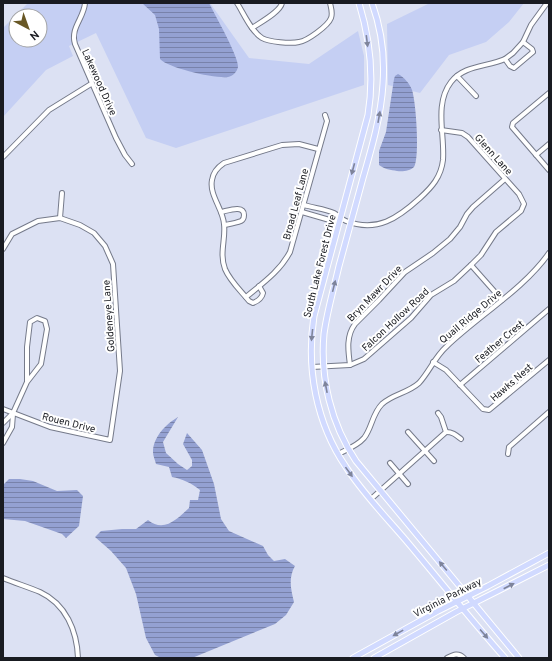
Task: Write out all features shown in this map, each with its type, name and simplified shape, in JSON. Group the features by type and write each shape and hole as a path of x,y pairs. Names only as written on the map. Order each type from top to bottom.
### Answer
{"main road":[{"name":"South Lake Forest Drive","path":"359,3 367,36 371,96 368,115 314,316 311,343 314,391 325,427 338,454 352,475 370,499 505,658"},
{"name":"South Lake Forest Drive","path":"372,3 377,18 381,40 383,88 374,143 351,223 326,321 324,366 330,405 339,431 356,461 519,658"},
{"name":"Virginia Parkway","path":"353,658 549,553"},
{"name":"Virginia Parkway","path":"374,658 463,609 549,565"}],"street":[{"name":"Lakewood Drive","path":"85,3 83,13 75,28 73,36 77,51 116,138 125,155 132,164"},
{"path":"237,3 252,28 262,38 289,43 301,42 310,37 330,20 332,12 330,3"},
{"path":"252,28 276,12 281,7 282,3"},
{"path":"302,212 333,220 340,219 351,223 373,225 387,222 409,207 432,186 438,176 443,160 441,130 442,109 444,96 450,82 471,68 506,59 514,53 523,42 531,25 547,4"},
{"path":"506,59 512,68 533,52 532,49 523,42"},
{"path":"457,76 476,96"},
{"path":"3,157 54,107 91,84"},
{"path":"549,93 513,123 512,127 549,170"},
{"name":"Broad Leaf Lane","path":"246,297 279,269 290,252 327,121 325,115"},
{"name":"Glenn Lane","path":"441,130 462,133 468,137 519,194 524,204"},
{"path":"259,286 263,292 257,302 253,303 230,278 223,262 222,254 225,226 211,187 213,174 218,167 224,163 282,145 299,144 318,149"},
{"path":"536,155 549,144"},
{"name":"Bryn Mawr Drive","path":"350,365 348,340 355,324 405,272 433,253 450,239 473,207 505,179"},
{"path":"3,249 12,234 38,221 60,218 62,193"},
{"name":"Falcon Hollow Road","path":"312,367 350,365 359,362 410,318 431,295 454,281 472,265 482,254 496,232 521,211 524,204"},
{"path":"304,205 335,213 340,219"},
{"path":"221,212 237,209 242,210 244,214 244,218 240,221 225,226"},
{"name":"Goldeneye Lane","path":"60,218 80,225 94,233 105,246 113,264 120,371 110,440"},
{"name":"Quail Ridge Drive","path":"338,454 364,438 376,411 382,404 418,383 442,350 529,276 549,254"},
{"path":"472,265 502,300"},
{"name":"Feather Crest","path":"460,385 549,309"},
{"path":"3,423 12,413 28,382 41,364 47,329 44,321 37,318 30,322 26,348 28,382"},
{"name":"Hawks Nest","path":"460,385 483,409 492,409 549,360"},
{"path":"433,362 446,370 460,385"},
{"name":"Rouen Drive","path":"3,409 50,427 110,440"},
{"path":"508,454 509,447 549,412"},
{"path":"3,443 12,427 12,413"},
{"path":"438,413 441,417 446,432"},
{"path":"408,432 434,461"},
{"path":"446,432 455,434 460,439"},
{"path":"370,499 446,432"},
{"path":"390,463 408,484"},
{"path":"3,578 42,593 60,608 75,633 78,645 78,658"},
{"path":"447,658 457,654 464,658"}],"shaded area":[{"path":"28,3 210,3 249,58 309,64 358,31 364,56 364,85 176,148 146,138 96,33 69,46 73,56 46,70 3,117 3,28 8,23 8,48 48,48 48,8 23,8"},
{"path":"142,3 209,3 235,54 238,67 236,72 232,76 228,77 203,75 172,66 160,59 159,29 155,15"},
{"path":"430,3 524,3 509,22 486,42 449,55 420,93 388,85 387,24"},
{"path":"398,74 410,85 412,90 417,130 416,162 414,167 401,171 388,169 379,165 379,151 386,132 394,79"},
{"path":"178,417 163,442 166,453 187,470 192,466 192,460 183,444 187,433 202,450 214,484 221,519 229,531 263,546 268,555 274,561 285,559 295,566 291,575 291,588 294,602 286,615 275,624 192,658 161,658 155,655 146,638 136,594 126,568 111,551 95,537 101,531 136,529 148,520 154,524 165,525 175,520 189,508 190,500 198,500 200,490 187,482 172,477 169,467 156,464 153,452 155,441 158,436 169,423"},
{"path":"9,479 33,481 57,491 77,490 83,496 79,526 66,538 62,534 25,521 3,519 3,485"}]}
